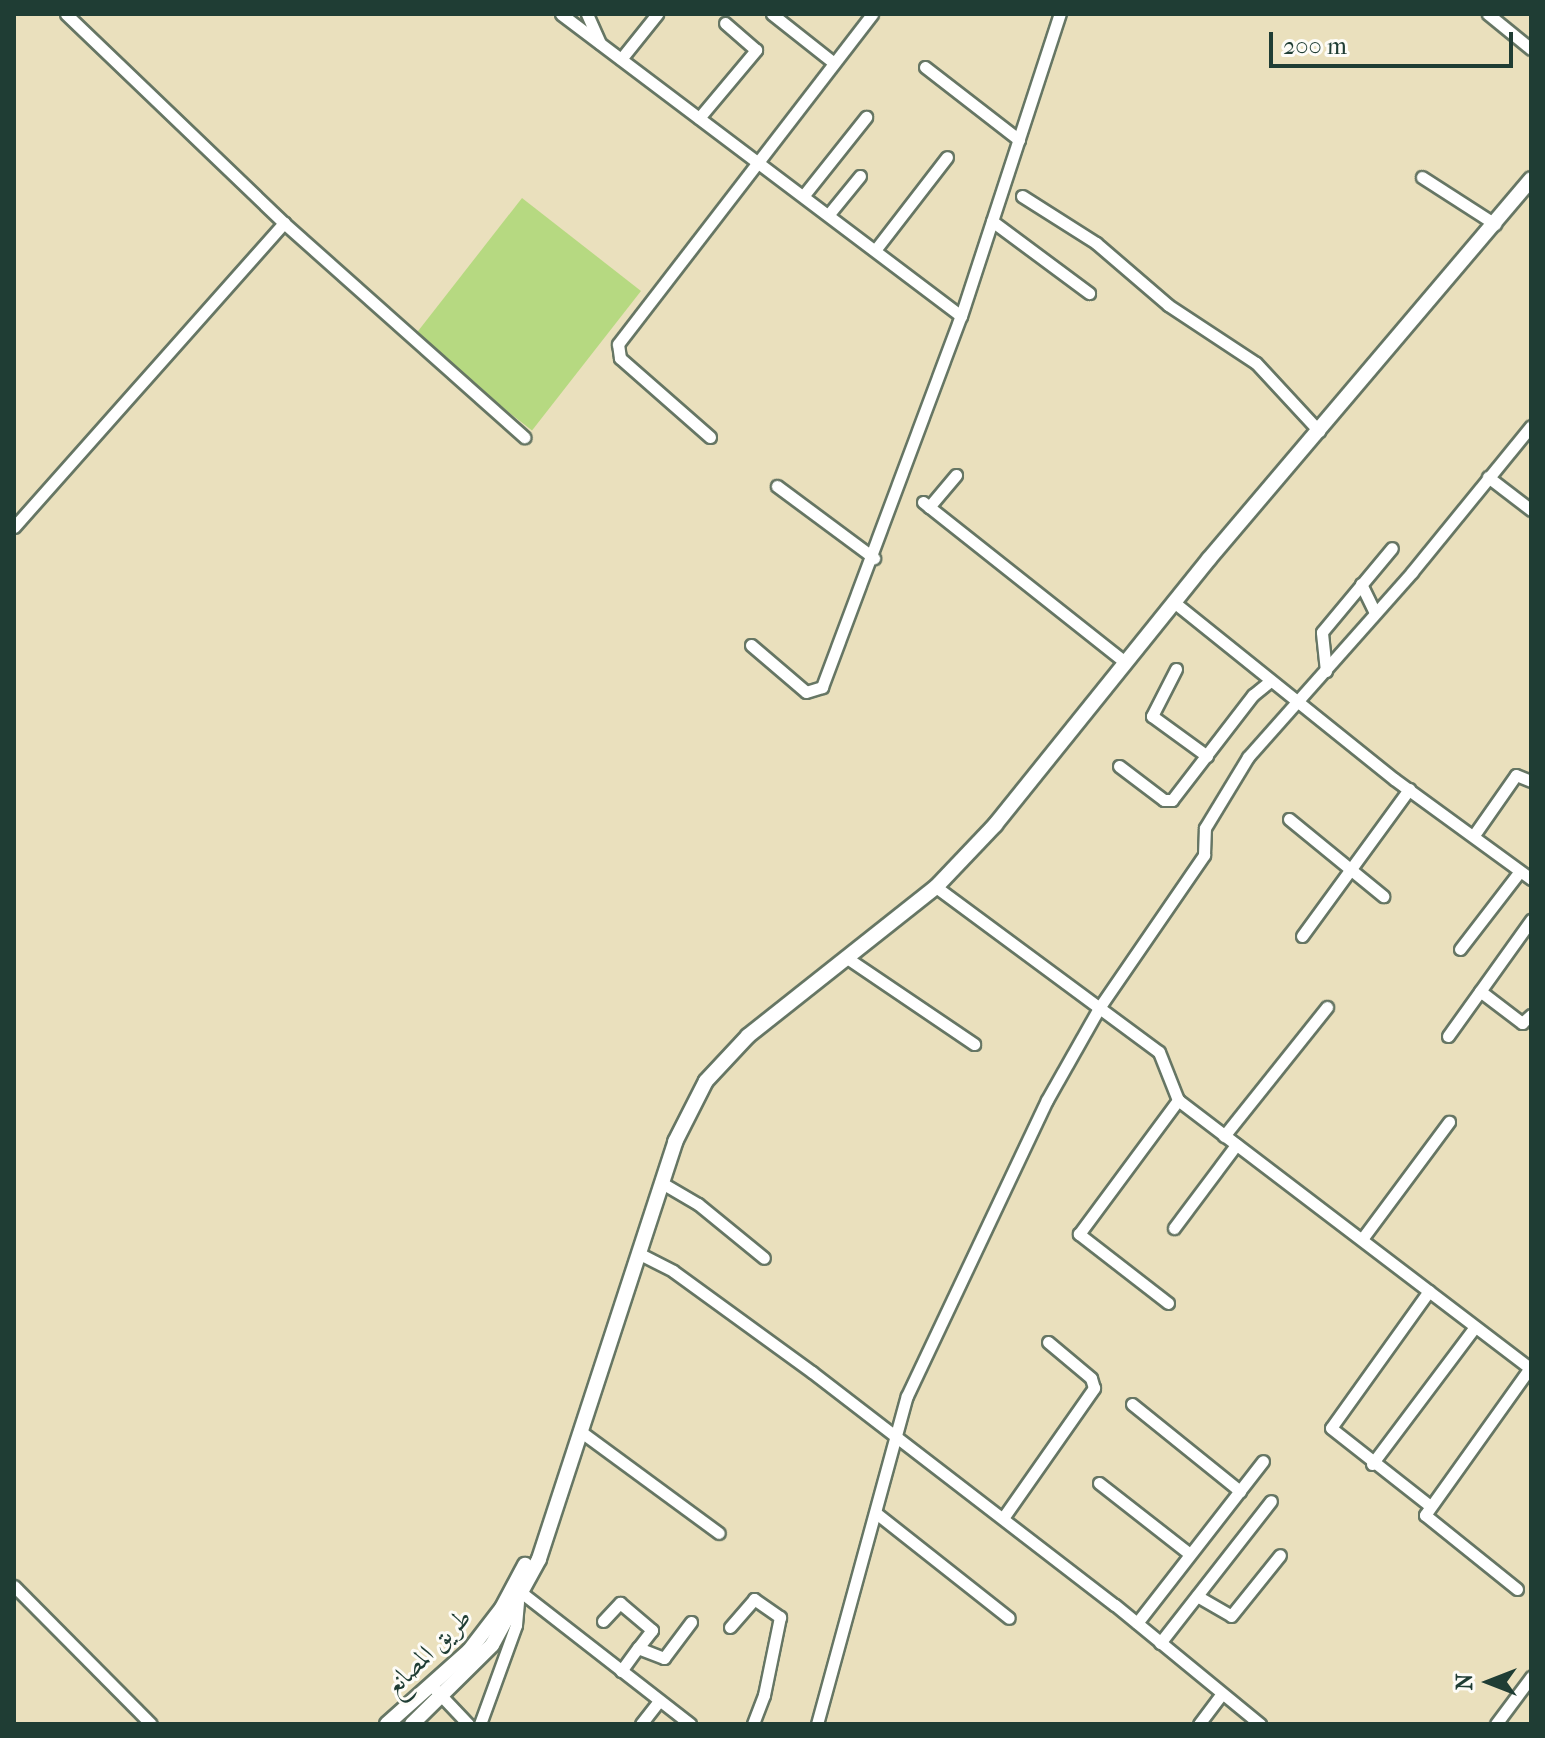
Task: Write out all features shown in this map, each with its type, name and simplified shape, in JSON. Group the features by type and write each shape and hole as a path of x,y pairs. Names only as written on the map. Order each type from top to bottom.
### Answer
{"main road":[{"path":"439,1692 492,1645 520,1597 548,1528 686,1114 718,1065 772,1016 850,960 936,887 1036,776 1175,603 1531,179"},
{"name":"طريق المصانع","path":"412,1724 487,1630 548,1528"},
{"name":"طريق المصانع","path":"387,1724 439,1692"}],"street":[{"path":"66,14 284,223 524,437"},
{"path":"561,14 961,316"},
{"path":"587,14 600,44"},
{"path":"621,59 657,14"},
{"path":"772,14 834,63"},
{"path":"710,437 616,349 872,14"},
{"path":"751,645 803,690 818,691 874,558 961,316 1060,14"},
{"path":"1488,14 1531,49"},
{"path":"699,118 756,50 725,23"},
{"path":"925,67 1019,140"},
{"path":"804,195 866,117"},
{"path":"876,249 947,157"},
{"path":"829,214 860,176"},
{"path":"1422,177 1495,224"},
{"path":"1022,196 1096,243 1168,305 1256,363 1319,431"},
{"path":"992,221 1089,293"},
{"path":"14,527 284,223"},
{"path":"817,1724 907,1396 992,1213 1099,1008 1204,855 1205,830 1244,761 1298,704 1531,426"},
{"path":"956,475 926,505 1126,663"},
{"path":"1488,477 1531,510"},
{"path":"777,486 874,558"},
{"path":"1326,671 1322,632 1392,548"},
{"path":"1361,584 1375,613"},
{"path":"1175,603 1269,682 1531,879"},
{"path":"1176,669 1152,716 1207,756"},
{"path":"1119,766 1169,801 1253,695 1269,682"},
{"path":"1474,835 1516,775 1531,781"},
{"path":"1302,936 1409,789"},
{"path":"1289,819 1383,896"},
{"path":"1460,949 1520,871"},
{"path":"936,887 1065,978 1099,1008 1159,1052 1178,1100 1530,1369 1429,1505 1428,1520 1517,1589"},
{"path":"1448,1036 1531,920"},
{"path":"850,960 974,1044"},
{"path":"1480,991 1522,1023 1531,1015"},
{"path":"1224,1136 1327,1007"},
{"path":"1168,1303 1079,1234 1178,1100"},
{"path":"1362,1239 1449,1122"},
{"path":"1174,1228 1236,1145"},
{"path":"662,1183 698,1204 764,1258"},
{"path":"638,1253 730,1311 1003,1518 1260,1724"},
{"path":"1429,1291 1331,1423 1332,1431 1429,1505"},
{"path":"1372,1464 1475,1327"},
{"path":"1003,1518 1094,1388 1091,1378 1048,1342"},
{"path":"1132,1404 1240,1491"},
{"path":"580,1431 719,1533"},
{"path":"1137,1623 1263,1461"},
{"path":"1099,1483 1190,1554"},
{"path":"1160,1643 1271,1501"},
{"path":"876,1513 1009,1618"},
{"path":"1197,1596 1231,1616 1280,1555"},
{"path":"14,1586 151,1724"},
{"path":"480,1724 516,1625 520,1597 690,1724"},
{"path":"730,1627 754,1599 780,1617 764,1695 753,1724"},
{"path":"603,1621 620,1603 652,1630 621,1671"},
{"path":"638,1648 664,1658 691,1622"},
{"path":"1496,1724 1531,1677"},
{"path":"439,1692 468,1724"},
{"path":"1199,1724 1222,1694"},
{"path":"641,1724 659,1701"}],"green space":[{"path":"522,198 641,291 532,430 413,337"}]}
